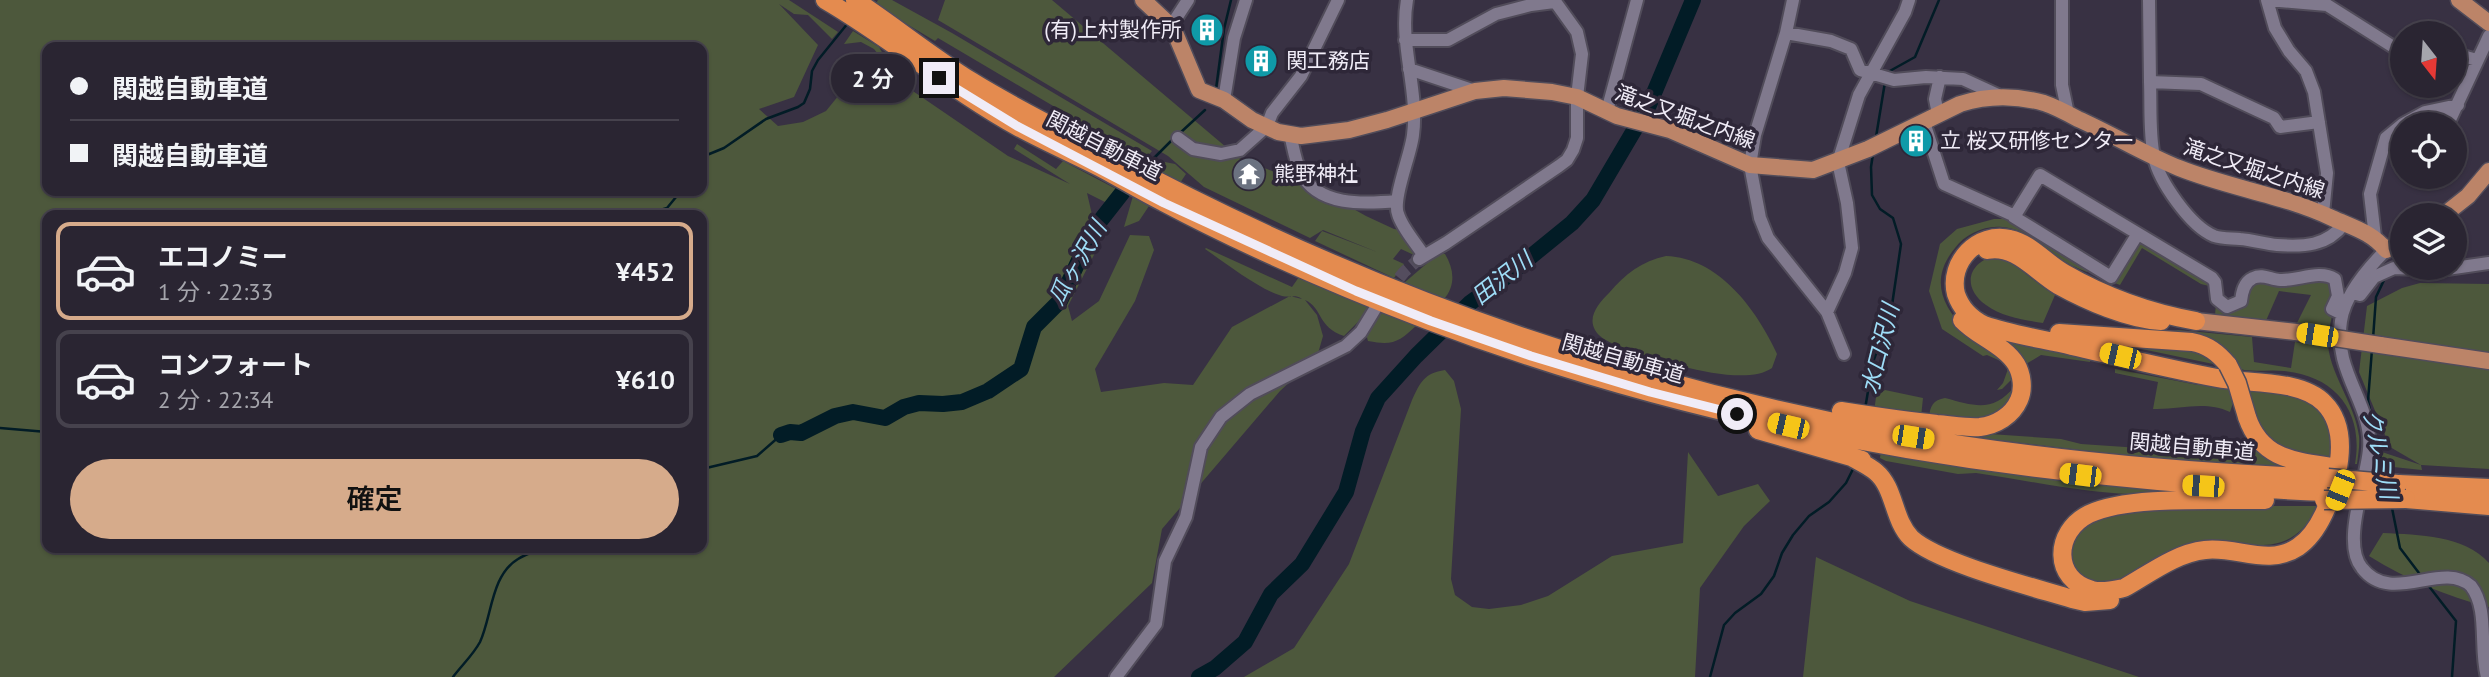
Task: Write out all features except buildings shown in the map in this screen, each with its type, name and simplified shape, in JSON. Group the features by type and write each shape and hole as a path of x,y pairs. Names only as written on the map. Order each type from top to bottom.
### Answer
{"highway":[{"name":"関越自動車道","path":"855,0 874,23 965,96 1025,131 1164,203 1312,272 1492,334 1747,402 1783,402 1834,430"},
{"name":"関越自動車道","path":"831,4 874,23"},
{"path":"1997,237 1971,248 1957,270 1956,295 1964,310 1976,321 1995,328 2218,379 2304,390 2324,402 2339,433 2340,454 2332,492 2314,531 2305,542 2293,550 2269,556 2215,549 2198,551 2181,556 2114,590 2095,591 2076,582 2065,564 2063,541 2073,525 2092,513 2111,507 2327,484 2401,486 2489,486"},
{"path":"1834,430 1888,432 1981,426 2008,416 2020,400 2021,382 2016,364 1962,320 1953,307 1948,288 1951,262 1963,247 1978,239 1997,237 2018,242 2064,273 2094,287 2163,315 2196,321"},
{"path":"1834,430 1853,458 1877,468 1902,526 1913,539 1937,554 2053,593 2085,601 2106,601 2126,596 2171,570 2194,561 2218,558 2260,565 2285,562 2300,556 2319,540 2340,490 2348,453 2344,421 2323,390 2304,380 2201,367 1988,317 1970,302 1964,277 1973,257 1989,249 2006,250 2068,290 2125,314 2151,321 2196,321"},
{"path":"2038,330 2202,344 2216,352 2228,365 2237,383 2250,428 2264,446 2290,459 2327,484"},
{"name":"関越自動車道","path":"1492,334 1531,356 1650,392 1834,430 1888,432 1964,445 2106,463 2327,484 2401,486 2489,506"}],"main road":[{"name":"滝之又堀之内線","path":"1143,0 1171,26 1187,57 1199,90 1224,100 1252,120 1278,132 1301,136 1349,130 1475,91 1504,88 1577,97 1612,113 1663,128 1751,165 1813,170 1838,162 1968,101 2000,96 2046,104 2115,135 2154,158 2201,177 2264,193 2323,214 2375,237 2386,250"},
{"path":"2459,0 2489,23"},
{"path":"2459,203 2489,171"},
{"path":"2386,250 2390,248"},
{"path":"2196,321 2296,332 2489,361"}],"street":[{"path":"1171,26 1188,0"},
{"path":"1224,100 1234,38 1246,0"},
{"path":"1178,138 1194,149 1221,153 1240,150 1267,126 1272,113 1301,76 1338,0"},
{"path":"1405,40 1448,40 1496,14 1554,1 1577,32 1583,54 1577,97 1577,138 1567,160 1446,243 1421,257 1397,214 1397,201 1414,134 1405,40 1407,0"},
{"path":"1612,113 1637,0"},
{"path":"1793,0 1786,33 1755,135 1751,165 1760,218 1768,237 1828,312 1844,354"},
{"path":"1828,312 1852,248 1847,202 1838,162 1859,96 1906,12 1909,0"},
{"path":"2062,0 2062,85 2068,114"},
{"path":"2149,0 2154,158 2173,197 2189,216 2207,233 2217,237 2292,246 2315,245 2332,237 2344,224"},
{"path":"2323,214 2327,173 2311,81 2280,38 2267,0 2327,5 2390,44"},
{"path":"1786,33 1830,41 1851,49 1860,70 1870,74 1894,80 1940,77 1963,79 2000,96"},
{"path":"2454,112 2489,36"},
{"path":"2468,58 2477,60"},
{"path":"1409,69 1475,91"},
{"path":"1940,77 1931,118 1944,184 2015,216 2111,277 2137,235"},
{"path":"2150,82 2201,83 2274,118 2280,127 2319,122"},
{"path":"2425,112 2458,105"},
{"path":"1290,134 1300,172 1322,196 1335,200 1374,203 1397,201"},
{"path":"2375,237 2370,194 2386,138 2390,135"},
{"path":"2015,216 2040,175 2212,278 2216,282 2217,299 2227,307 2241,301 2244,287 2257,276 2281,280 2323,275 2335,279 2338,296 2332,309 2342,314"},
{"path":"2386,250 2370,266 2342,314 2340,336 2343,361 2369,437 2356,522 2354,548 2357,561 2366,573 2378,580 2395,584 2450,576 2470,584 2482,599 2486,614 2484,667 2487,677"},
{"path":"2353,293 2360,295 2374,277 2394,268 2440,270 2489,263"},
{"path":"1116,677 1156,624 1165,561 1186,517 1201,447 1222,417 1250,394 1346,346 1361,332 1375,309"}],"green space":[{"path":"0,0 789,0 838,32 832,39 808,15 794,14 779,4 818,45 794,97 759,109 778,126 803,122 826,111 839,95 865,74 882,69 899,81 874,49 861,42 844,44 853,31 879,47 887,61 907,72 908,84 904,85 1008,156 1070,184 1014,149 1017,144 1056,169 1063,161 1118,190 1109,204 1087,193 1099,245 1068,306 1072,321 1099,301 1130,235 1149,236 1154,250 1135,301 1095,369 1101,392 1164,383 1193,385 1232,327 1289,297 1273,293 1253,282 1206,248 1292,287 1299,277 1372,308 1344,336 1329,328 1311,303 1305,300 1317,315 1323,336 1317,357 1280,391 1162,529 1152,583 1054,677 0,677"},
{"path":"878,0 892,0 952,33 1152,151 1142,163 1102,140 1104,136 938,38 935,41 875,5"},
{"path":"945,0 1052,0 1239,158 1318,189 1366,216 1400,230 1414,255 1401,249 1393,259 1404,264 1394,278 1315,241 1322,231 1377,252 1323,230 1310,238 1204,187 1168,156 938,20"},
{"path":"1165,162 1175,164 1186,174 1180,183 1155,170"},
{"path":"1133,196 1149,206 1139,221 1124,227"},
{"path":"1994,219 2010,219 2090,268 2087,272 2072,266 2032,238 2011,228 1982,229 1959,243 1944,267 1941,284 1944,300 1965,330 2003,362 1987,355 1983,356 1942,329 1929,291 1940,244 1957,229"},
{"path":"2137,239 2211,282 2213,287 2201,284 2142,248 2120,285 2112,282"},
{"path":"1439,253 1445,254 1452,271 1452,283 1444,299 1404,283"},
{"path":"1999,255 2055,295 2043,323 1999,312 1978,298 1971,282 1975,268 1981,262"},
{"path":"1666,256 1703,266 1734,289 1758,320 1777,354 1772,368 1743,375 1703,371 1632,351 1607,341 1598,334 1593,320 1602,301 1634,269"},
{"path":"2314,280 2333,283 2329,330 2295,327 2311,295 2279,291 2265,323 2215,315 2216,303 2228,311 2238,309 2245,302 2255,281"},
{"path":"2420,283 2489,284 2489,469 2421,465 2390,447 2359,372 2367,306 2402,288"},
{"path":"1382,312 1417,325 1390,343 1368,341 1366,334"},
{"path":"2178,330 2252,337 2254,362 2291,368 2295,342 2328,346 2334,369 2357,424 2357,464 2355,428 2350,413 2332,389 2302,374 2247,370 2227,365 2169,332"},
{"path":"1986,332 2091,359 2090,362 2041,355 2026,364 2023,358"},
{"path":"2118,344 2185,349 2205,354 2218,365"},
{"path":"2006,364 2013,378 2002,389 1997,390 2008,369"},
{"path":"2115,369 2198,385 2202,383 2230,387 2234,400 2230,412 2201,406 2153,409 2158,382 2115,373"},
{"path":"1445,370 1454,381 1461,409 1451,579 1455,595 1472,607 1489,609 1521,605 1548,596 1612,556 1683,543 1688,452 1718,496 1758,484 1770,501 1744,526 1700,588 1695,677 1244,677 1294,648 1349,564 1415,394 1427,376"},
{"path":"2015,386 2005,410 1976,422 1929,418 1933,404 1938,400 1945,398 1975,405 1991,404 2007,395"},
{"path":"2245,386 2304,396 2328,416 2336,462 2288,453 2261,434"},
{"path":"1885,390 1923,398 1921,417 1874,412 1876,397"},
{"path":"1946,431 2061,439 2081,444 2140,448 2162,454 2252,462 2255,445 2291,468 2155,459 1946,434"},
{"path":"2376,450 2421,465 2422,470 2374,465"},
{"path":"1881,451 2037,477 2182,493 2156,495 2104,492 1976,473 1958,474 1886,461 1880,458"},
{"path":"2196,506 2319,506 2303,529 2284,541 2262,545 2197,542 2173,552 2134,575 2109,584 2090,581 2078,573 2071,562 2070,544 2079,530 2095,520 2138,510"},
{"path":"2383,533 2440,538 2479,554 2489,563 2489,607 2427,586 2369,556"},
{"path":"1816,557 1910,601 2139,677 1803,677"}],"waterway":[{"name":"瓜ヶ沢川","path":"1216,89 1231,0"},
{"name":"田沢川","path":"1199,677 1215,668 1245,642 1271,594 1302,564 1346,492 1363,431 1378,398 1470,303 1572,223 1593,200 1649,105 1693,0"},
{"name":"水口沢川","path":"1888,72 1915,57 1939,0"},
{"path":"707,155 724,148 766,119 804,103 810,89 812,71 818,60 848,23"},
{"name":"水口沢川","path":"1876,137 1885,82"},
{"name":"瓜ヶ沢川","path":"1180,133 1205,110"},
{"name":"瓜ヶ沢川","path":"1150,162 1175,137"},
{"name":"水口沢川","path":"1865,409 1873,362 1891,312 1901,244 1893,218 1880,209 1872,195 1873,154"},
{"name":"瓜ヶ沢川","path":"781,435 801,433 835,416 853,412 885,418 904,407 919,403 962,402 988,391 1021,369 1034,327 1060,301 1093,230 1122,193"},
{"path":"660,210 667,208 677,196"},
{"name":"クルミ川","path":"2373,339 2376,297 2385,278"},
{"name":"クルミ川","path":"2372,349 2368,401 2385,477"},
{"path":"0,428 42,432"},
{"path":"707,468 757,456 781,435"},
{"name":"水口沢川","path":"1710,677 1724,625 1735,613 1761,594 1774,576 1782,553 1793,535 1809,516 1829,502 1846,483 1854,467"},
{"name":"クルミ川","path":"2392,508 2400,548 2422,577"},
{"path":"453,677 480,642 502,575 509,566 530,553"},
{"name":"クルミ川","path":"2428,585 2456,621 2452,677"}],"tunnel":[{"path":"1388,292 1419,259"}],"place":[{"name":"(有)上村製作所","path":"1207,30"},
{"name":"関工務店","path":"1261,61"},
{"name":"立 桜又研修センター","path":"1916,141"},
{"name":"熊野神社","path":"1249,174"}],"route":[{"path":"939,78 1017,126 1164,203 1356,291 1531,356 1650,392 1737,414"}]}
